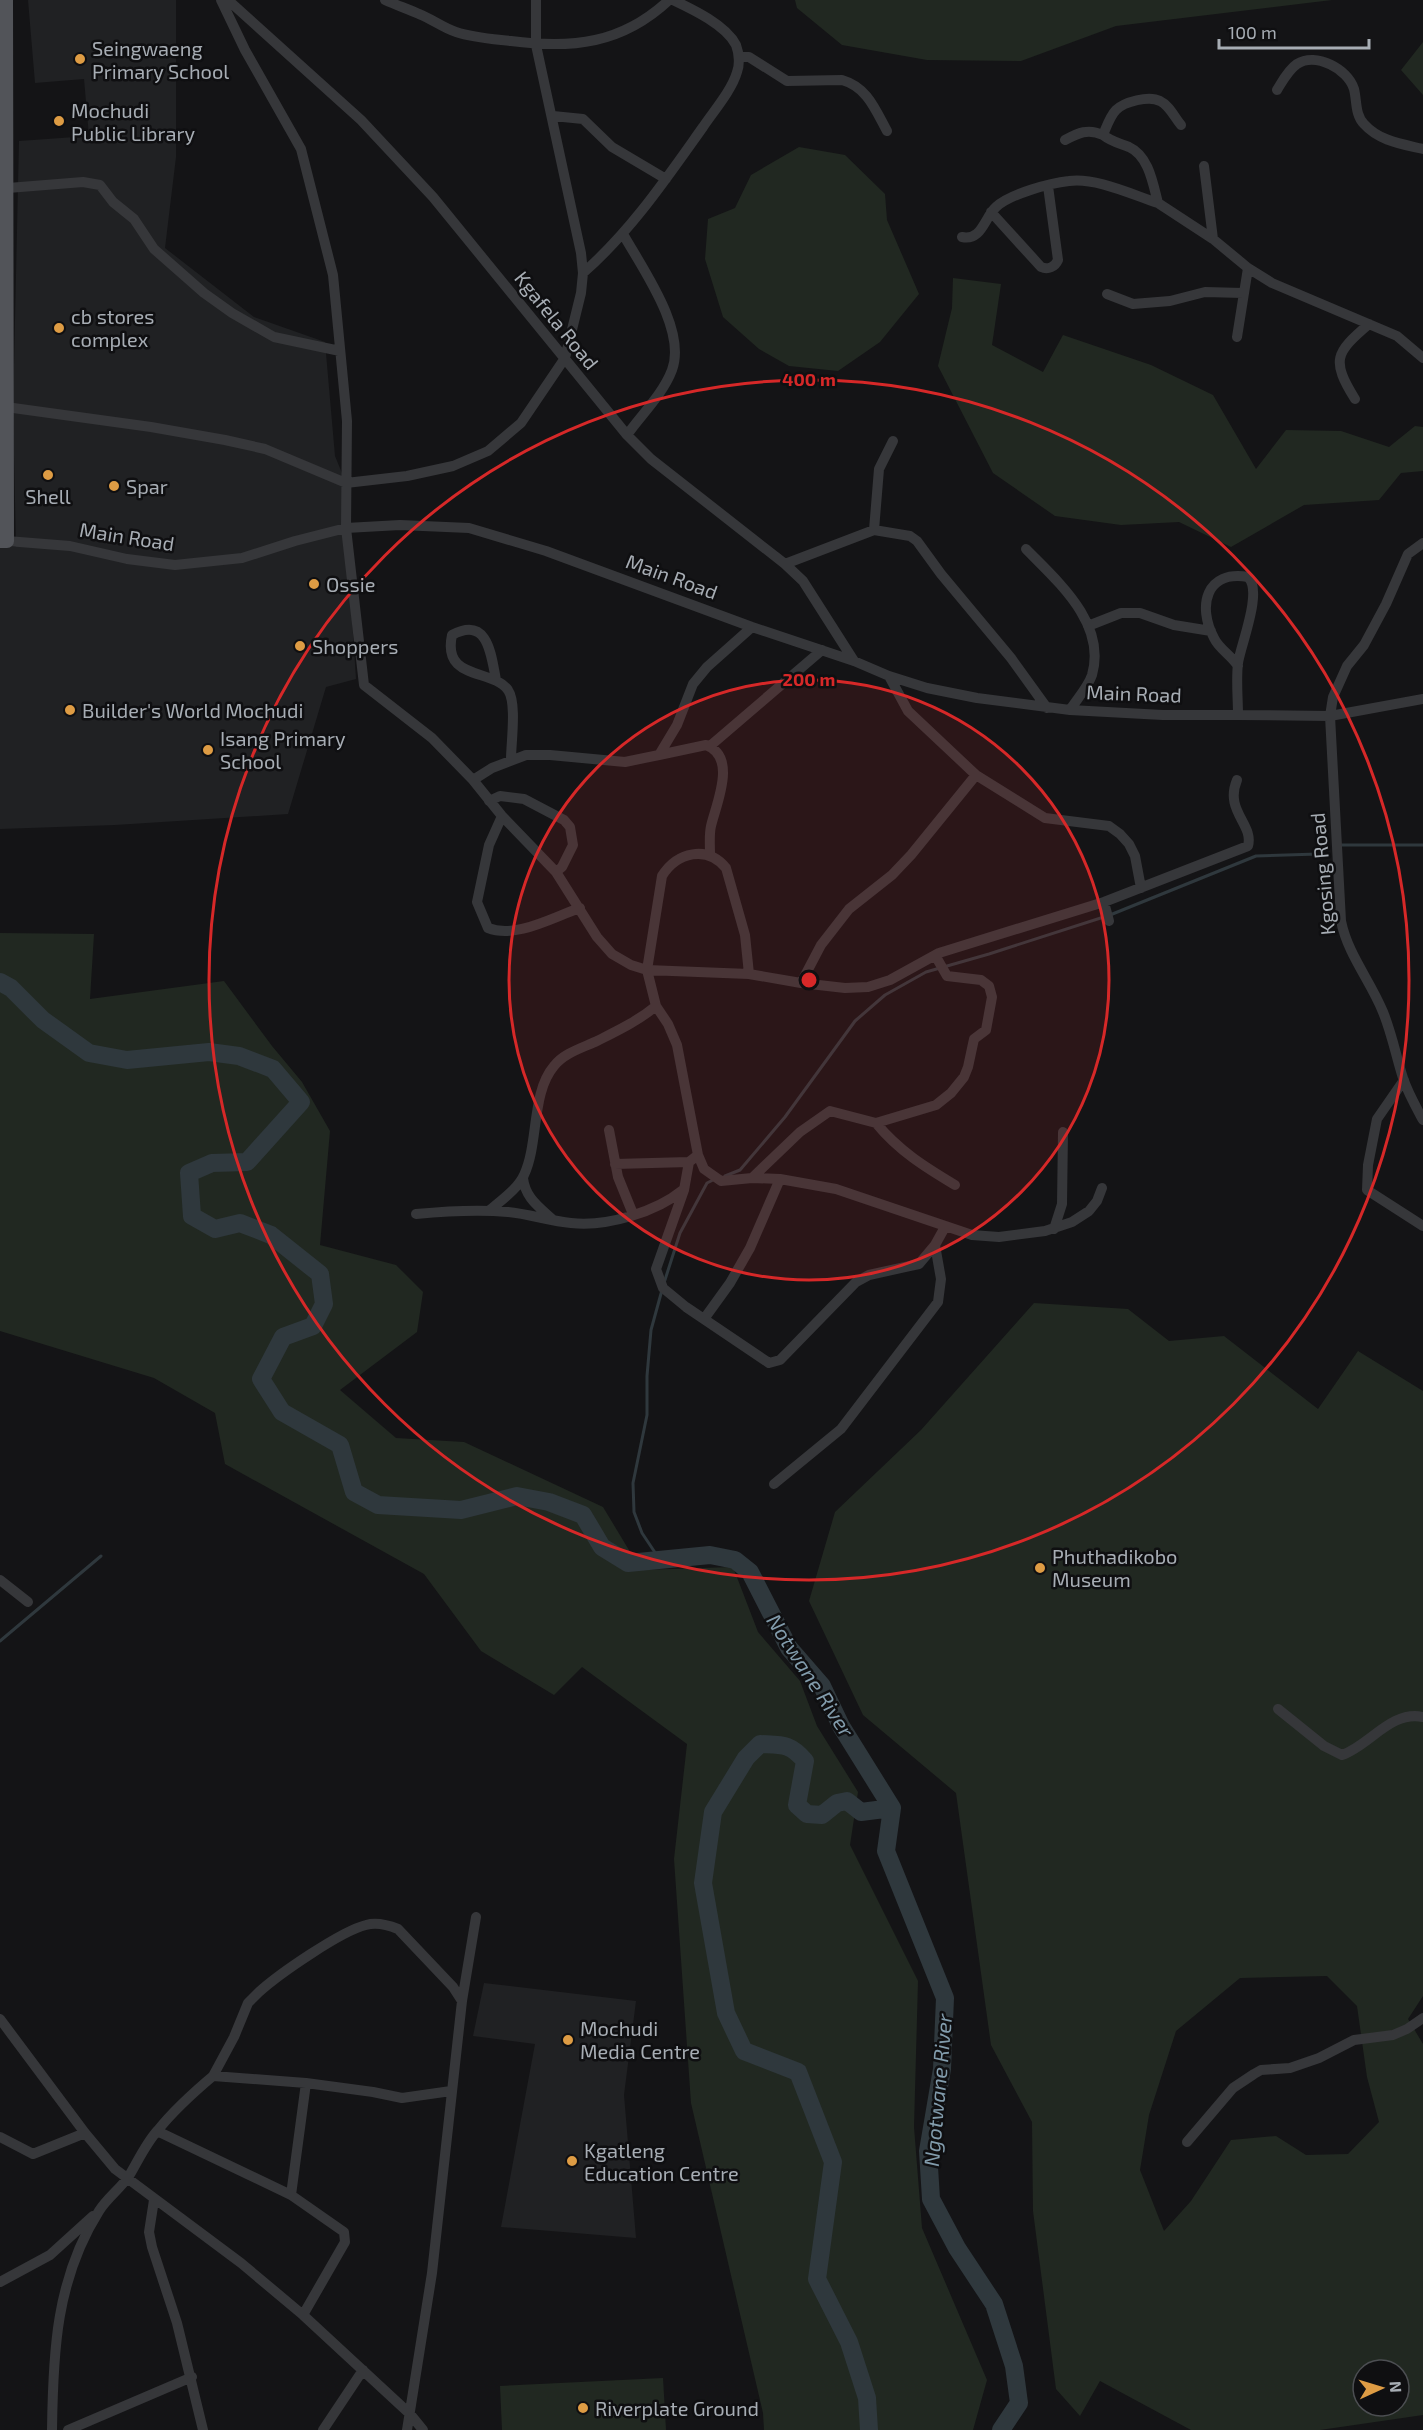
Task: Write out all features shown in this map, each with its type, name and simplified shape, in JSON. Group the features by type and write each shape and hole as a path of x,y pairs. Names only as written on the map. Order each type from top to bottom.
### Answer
{"main road":[{"path":"3,541 6,407 3,322 8,188 4,72 6,0"}],"street":[{"path":"221,0 245,50 301,149 333,275 347,421 346,528 364,685 432,738 473,780 502,816 556,872 597,937 612,954 631,965 646,970 749,974 845,988 868,987 937,959 1105,905 1141,888 1248,846 1248,835 1232,800 1237,780"},
{"name":"Kgafela Road","path":"228,0 369,129 433,197 627,435 651,459 785,564 803,581 854,661"},
{"path":"385,0 420,14 455,32 536,45 586,43 621,33 652,16 671,0 714,23 736,44 739,57 738,72 716,107 666,179 623,234 583,273"},
{"path":"6,407 151,427 266,449 346,483 407,476 453,466 488,451 521,423 565,358 574,326 583,273 553,116 536,45 536,0"},
{"path":"739,57 749,57 787,81 842,80 851,82 865,92 886,131"},
{"path":"1277,90 1298,63 1309,60 1320,62 1340,70 1349,79 1354,89 1358,114 1372,132 1390,141 1423,148"},
{"path":"1102,135 1114,111 1123,105 1152,99 1159,100 1165,105 1181,125"},
{"path":"553,116 583,119 612,147 666,179"},
{"path":"1065,140 1079,132 1088,131 1102,135 1115,144 1131,148 1142,158 1151,176 1158,202"},
{"path":"1204,166 1213,239"},
{"path":"962,237 976,236 991,212 1009,198 1070,180 1086,181 1158,202 1272,283 1397,336 1423,358"},
{"path":"8,188 82,182 100,185 112,202 134,219 154,249 204,293 232,313 274,337 340,351"},
{"path":"991,212 1041,267 1045,269 1053,266 1058,260 1048,186"},
{"path":"623,234 663,308 672,331 675,351 672,370 627,435"},
{"path":"1237,337 1248,268"},
{"path":"1107,294 1133,304 1170,301 1204,292 1243,293"},
{"path":"1355,399 1342,378 1339,359 1349,341 1369,324"},
{"path":"874,530 879,469 893,441"},
{"name":"Main Road","path":"3,541 70,546 127,559 175,564 242,558 346,528 400,525 469,528 546,551 752,627 927,688 1047,708 1163,715 1330,716 1423,699"},
{"path":"785,564 874,530 910,536 917,541 941,574 1011,658 1047,708"},
{"name":"Kgosing Road","path":"1423,543 1408,554 1386,604 1364,645 1347,666 1333,697 1330,716 1341,921 1348,949 1385,1017 1404,1080 1423,1120"},
{"path":"1026,549 1069,595 1082,612 1088,626 1094,658 1092,675 1070,710"},
{"path":"1238,666 1218,644 1210,631 1205,599 1207,592 1215,584 1231,577 1248,577 1253,586 1252,603 1238,666 1238,715"},
{"path":"1088,626 1121,613 1140,613 1174,625 1210,631"},
{"path":"659,754 677,725 693,684 707,667 752,627"},
{"path":"496,680 491,650 484,637 475,631 464,629 452,635 451,651 460,667 474,674 496,680 508,691 513,704 511,759"},
{"path":"473,780 511,759 526,755 626,762 710,746 822,650"},
{"path":"889,676 908,711 976,775 1045,818 1109,826 1120,834 1132,850 1138,867 1141,888"},
{"path":"710,746 721,762 723,774 710,836 710,854"},
{"path":"801,983 821,945 849,909 892,875 911,855 976,775"},
{"path":"489,801 500,796 524,799 564,820 570,827 573,845 562,867 556,872"},
{"path":"502,816 489,845 477,902 488,928 497,932 510,931 580,908"},
{"path":"749,974 745,935 726,868 719,859 710,854 678,859 662,876 646,970 656,1006 668,1024 677,1046 693,1158 656,1269 663,1288 686,1307 766,1361 776,1362 800,1341 856,1282 869,1275 915,1267 919,1264 935,1245 945,1227"},
{"path":"1105,905 1109,921"},
{"path":"752,1178 800,1132 830,1111 876,1123 936,1105 951,1093 964,1077 974,1040 986,1030 992,998 989,986 981,981 945,974 937,959"},
{"path":"552,1219 532,1201 524,1189 523,1178 533,1148 539,1104 546,1078 563,1057 615,1032 656,1006"},
{"path":"1404,1080 1377,1119 1368,1165 1367,1190 1423,1226"},
{"path":"876,1123 907,1156 955,1185"},
{"path":"609,1130 615,1164 633,1214"},
{"path":"1054,1229 1062,1204 1063,1131"},
{"path":"615,1164 693,1158 722,1181 752,1178 780,1179 836,1189 945,1227 972,1234 999,1237 1054,1229 1072,1222 1089,1211 1097,1201 1102,1188"},
{"path":"489,1211 523,1178"},
{"path":"704,1319 730,1283 750,1248 780,1179"},
{"path":"416,1214 458,1210 489,1211 572,1223 609,1220 667,1203 684,1190"},
{"path":"774,1484 841,1429 939,1302 941,1279 935,1245"},
{"path":"0,1580 28,1602"},
{"path":"1278,1709 1324,1746 1343,1755 1392,1724 1409,1716 1423,1717"},
{"path":"407,2430 432,2273 462,2001 476,1917"},
{"path":"0,2282 50,2255 100,2210 127,2179 157,2131 192,2094 213,2076 234,2037 248,2003 270,1982 339,1938 368,1924 398,1929 447,1980 462,2001"},
{"path":"1187,2142 1233,2088 1261,2070 1290,2068 1319,2058 1354,2040 1393,2035 1423,2018"},
{"path":"0,2019 104,2158 127,2179 227,2251 303,2314 411,2414 423,2430"},
{"path":"213,2076 306,2083 402,2098 451,2091"},
{"path":"291,2195 306,2083"},
{"path":"157,2131 291,2195 346,2235 345,2242 303,2314"},
{"path":"0,2137 33,2154 84,2133"},
{"path":"154,2199 149,2232 152,2247 174,2312 192,2377 203,2430"},
{"path":"52,2430 56,2334 63,2298 75,2262 100,2210"},
{"path":"323,2430 363,2370"},
{"path":"68,2430 192,2377"}],"shaded area":[{"path":"28,0 176,0 176,157 165,248 254,317 325,342 335,456 346,483 346,528 356,679 326,687 288,814 115,825 0,829 0,546 16,547 13,409 19,141 89,136 84,79 35,83"},
{"path":"795,0 1332,0 1116,26 1021,61 927,60 842,45 797,8"},
{"path":"1423,42 1423,95 1401,70"},
{"path":"799,147 845,155 885,194 887,220 919,294 880,342 838,371 789,366 759,349 723,317 705,259 708,219 735,208 751,175"},
{"path":"953,278 1001,284 992,345 1043,372 1063,335 1151,365 1213,395 1256,469 1286,430 1341,431 1389,447 1415,426 1423,427 1423,471 1401,473 1379,500 1304,505 1231,547 1179,522 1121,525 1055,516 993,473 938,366 952,308"},
{"path":"0,933 94,934 90,999 224,981 302,1082 330,1131 320,1245 396,1265 423,1292 417,1332 340,1390 396,1438 464,1442 603,1507 641,1570 733,1567 758,1632 800,1681 817,1726 858,1792 850,1845 918,1981 914,2127 922,2228 987,2380 973,2430 764,2430 763,2413 691,2103 674,1859 687,1744 582,1667 554,1695 481,1651 424,1574 225,1464 215,1413 154,1378 0,1331"},
{"path":"1034,1303 1128,1309 1169,1341 1224,1336 1318,1409 1358,1351 1423,1391 1423,1996 1408,2019 1423,2044 1423,2415 1411,2417 1411,2358 1351,2358 1351,2418 1402,2418 1320,2430 1191,2430 1100,2381 1080,2416 1056,2389 1033,2211 1032,2122 991,2045 956,1793 863,1715 809,1601 835,1512 921,1430","holes":["1327,1976 1357,2006 1367,2077 1379,2122 1348,2154 1306,2155 1276,2136 1231,2140 1191,2201 1164,2231 1140,2170 1149,2115 1176,2031 1240,1978"]},
{"path":"484,1983 636,2001 624,2095 636,2238 501,2227 535,2044 473,2036"},
{"name":"Riverplate Ground","path":"663,2378 666,2430 502,2430 500,2386"}],"waterway":[{"path":"1341,845 1423,845"},
{"path":"725,1176 740,1170 785,1117 855,1021 885,995 926,972 1110,915 1256,856 1318,854"},
{"name":"Notwane River","path":"0,982 11,988 43,1020 89,1053 127,1060 209,1052 239,1056 273,1069 301,1102 247,1162 212,1163 189,1173 192,1216 215,1229 240,1223 271,1235 320,1274 324,1304 313,1326 283,1337 261,1379 282,1412 340,1445 354,1492 378,1505 461,1510 517,1496 549,1502 583,1515 602,1547 628,1563 710,1555 735,1560 750,1572 789,1648 822,1686 841,1726 892,1808 861,1812 847,1801 837,1803 822,1815 807,1814 797,1805 805,1761 795,1751 785,1746 760,1744 746,1758 713,1812 703,1883 726,2013 744,2051 798,2072 833,2162 817,2279 849,2342 867,2398 869,2430"},
{"path":"664,1283 680,1233 707,1183 713,1180"},
{"path":"660,1560 642,1533 634,1512 633,1483 647,1415 647,1376 651,1330 662,1290"},
{"path":"0,1641 101,1556"},
{"name":"Ngotwane River","path":"892,1808 886,1851 945,1998 942,2069 928,2151 931,2199 957,2248 994,2304 1014,2366 1019,2403 1001,2430"}],"place":[{"name":"Seingwaeng Primary School","path":"80,59"},
{"name":"Mochudi Public Library","path":"59,121"},
{"name":"cb stores complex","path":"59,328"},
{"name":"Shell","path":"48,475"},
{"name":"Spar","path":"114,486"},
{"name":"Ossie","path":"314,584"},
{"name":"Shoppers","path":"300,646"},
{"name":"Builder's World Mochudi","path":"70,710"},
{"name":"Isang Primary School","path":"208,750"},
{"name":"Phuthadikobo Museum","path":"1040,1568"},
{"name":"Mochudi Media Centre","path":"568,2040"},
{"name":"Kgatleng Education Centre","path":"572,2161"},
{"name":"Riverplate Ground","path":"583,2408"}]}
